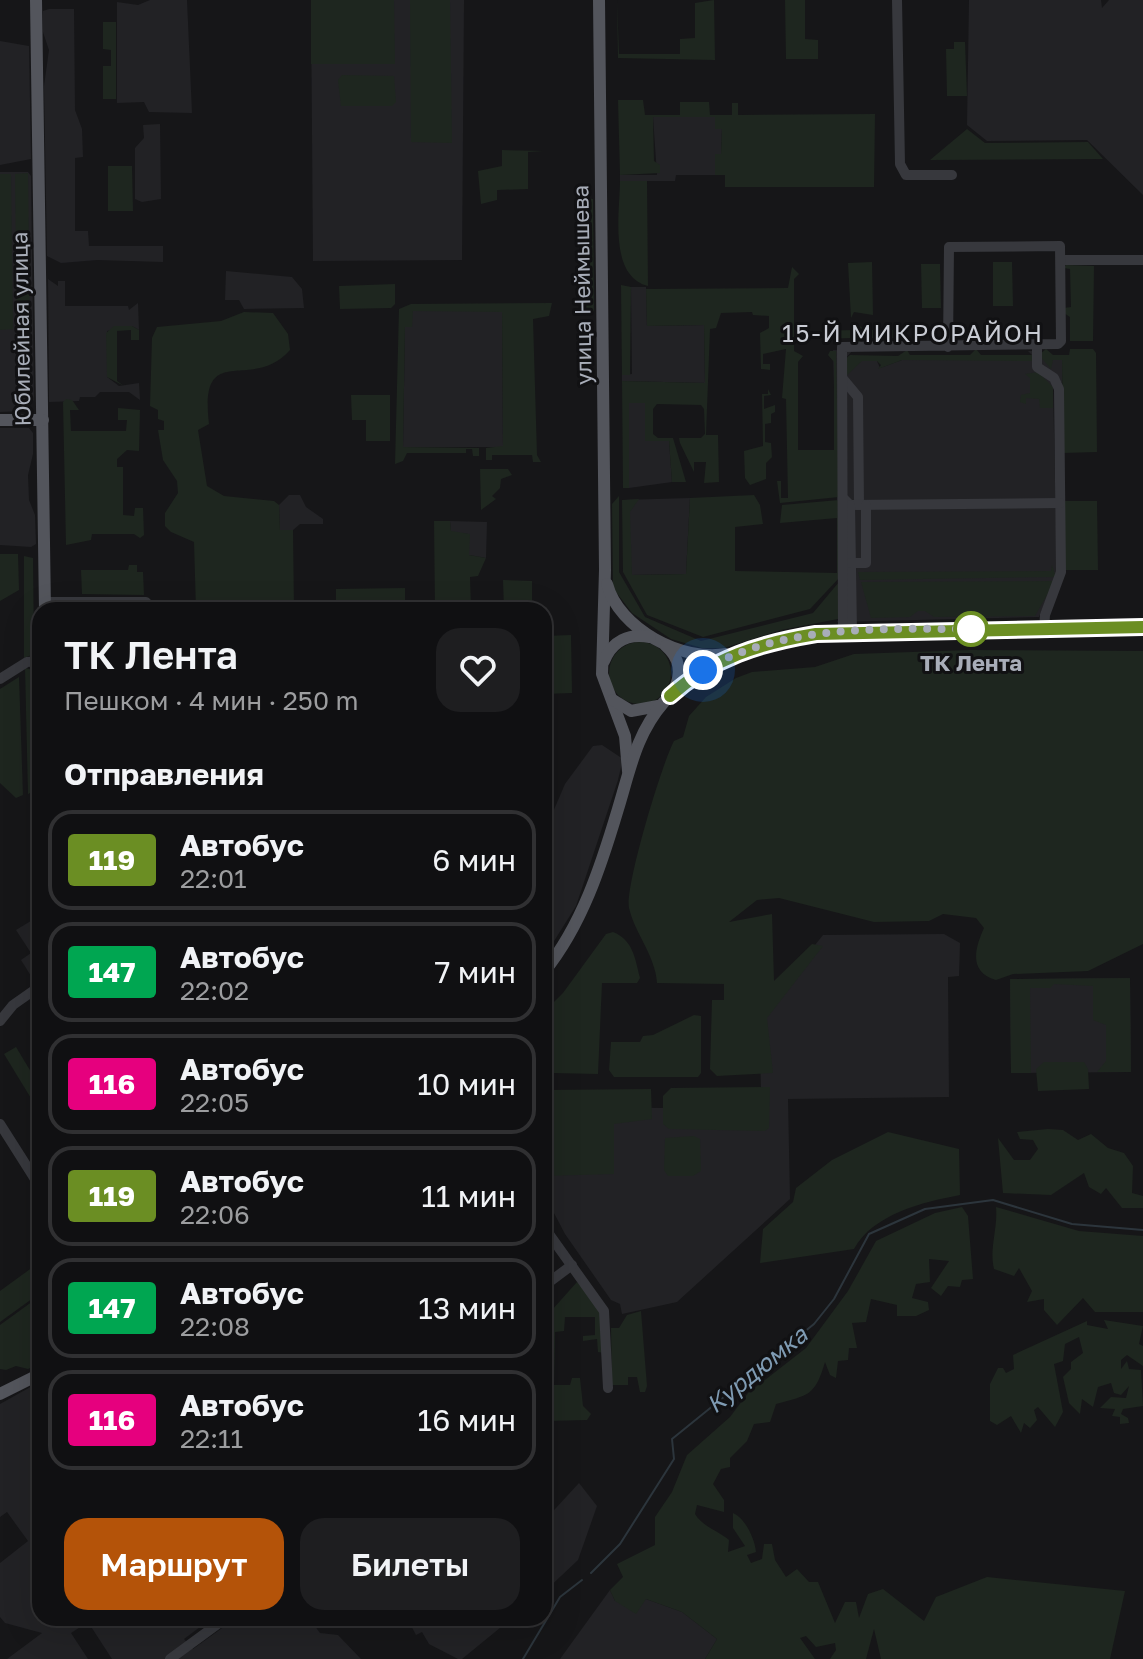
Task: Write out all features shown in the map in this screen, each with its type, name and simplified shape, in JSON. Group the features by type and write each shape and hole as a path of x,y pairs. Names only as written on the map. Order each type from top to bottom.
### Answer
{"main road":[{"name":"Юбилейная улица","path":"36,0 44,602"},
{"name":"улица Неймышева","path":"599,0 605,570 602,669"},
{"path":"0,420 43,420"},
{"path":"552,961 566,941 592,889 628,771 646,726 667,699 679,671 675,657 615,604 605,570"},
{"path":"609,694 631,711 648,711 703,670 741,652 792,638 848,631 1143,627"},
{"path":"628,771 623,728 602,669 608,651 619,641 636,635 700,655 741,652"},
{"path":"0,1394 32,1380"}],"street":[{"path":"897,0 900,164 906,175 952,175"},
{"path":"848,631 851,563 866,563 852,504 842,347 948,347 1055,345 1061,341 1060,246 949,247 948,347"},
{"path":"1061,260 1143,260"},
{"path":"1037,346 1037,367 1054,378 1059,389 1060,579 1045,615 1044,628"},
{"path":"843,379 858,397 848,631"},
{"path":"852,504 1060,503"},
{"path":"0,679 32,662"},
{"path":"0,1021 13,1005 32,992"},
{"path":"0,1124 32,1174"},
{"path":"552,1238 607,1320 608,1388"},
{"path":"552,1280 572,1265"},
{"path":"170,1659 215,1626"}],"shaded area":[{"path":"150,0 187,0 192,113 149,112 144,102 117,103 117,2 138,5"},
{"path":"311,0 464,0 462,260 313,261"},
{"path":"311,0 394,0 395,64 311,64"},
{"path":"410,0 450,0 452,143 411,142"},
{"path":"617,0 619,54 680,54 680,39 695,38 695,3 714,0 715,60 618,58"},
{"path":"785,0 805,0 805,39 818,40 818,59 786,59"},
{"path":"969,0 1101,0 1102,8 1109,0 1143,0 1143,195 1087,140 987,141 967,125"},
{"path":"74,9 75,110 82,129 83,157 75,158 75,231 88,231 89,246 163,246 163,262 97,260 61,263 47,256 44,86 49,50 43,32 43,11"},
{"path":"103,22 116,22 116,99 103,99 103,66 111,66 111,50 103,49"},
{"path":"0,41 29,46 31,159 0,165"},
{"path":"954,42 965,42 967,96 947,96 946,49 954,49"},
{"path":"342,75 394,76 396,102 392,106 341,106 338,80"},
{"path":"618,100 643,100 645,115 680,115 680,102 709,102 710,115 732,115 732,103 738,103 738,115 875,114 874,187 725,187 725,175 715,175 715,154 721,154 722,129 715,129 715,117 653,117 654,161 660,165 660,173 620,175"},
{"path":"653,117 715,117 722,129 721,154 715,155 715,175 676,175 675,181 620,181 620,175 657,175"},
{"path":"160,124 161,199 142,202 135,199 135,148 144,138 143,125"},
{"path":"967,129 985,143 1088,142 1103,159 930,160"},
{"path":"502,150 544,151 528,152 528,189 497,190 497,200 481,204 478,171 502,166"},
{"path":"108,166 132,166 133,211 108,211"},
{"path":"0,172 28,172 31,176 34,400 22,411 0,412"},
{"path":"28,173 30,338 17,341 15,174"},
{"path":"0,174 11,174 13,329 0,330"},
{"path":"620,181 647,181 648,286 635,280 622,256 618,225"},
{"path":"586,198 593,199 594,311 586,316"},
{"path":"872,262 873,315 854,312 851,318 848,263"},
{"path":"993,262 1012,262 1013,306 993,306"},
{"path":"921,264 940,264 941,308 922,308"},
{"path":"1066,265 1094,266 1093,341 1070,341 1070,317 1064,313 1064,308 1071,307 1070,269 1064,268"},
{"path":"792,267 799,274 794,279 794,351 803,356 798,362 798,450 834,450 834,362 828,355 830,351 836,351 839,497 780,503 777,481 781,481 781,498 788,498 786,399 782,398 786,349 763,354 763,364 770,364 770,370 761,369 760,333 769,328 769,316 753,315 752,312 721,313 716,328 710,329 706,435 718,435 719,482 704,483 706,462 694,462 694,472 680,443 679,438 701,438 705,434 704,409 701,405 657,404 653,409 653,434 658,438 673,438 686,482 672,482 669,441 645,441 645,403 629,403 629,488 623,488 622,381 705,383 704,325 647,326 646,289 788,288"},
{"path":"226,271 292,277 302,289 304,308 244,309 239,300 225,300"},
{"path":"48,279 58,286 58,281 65,281 65,306 128,306 129,310 138,303 139,330 132,326 107,331 107,377 119,386 139,383 140,400 129,392 100,392 95,397 80,397 79,401 49,402"},
{"path":"395,284 395,304 391,308 340,309 339,286"},
{"path":"621,285 631,287 630,375 622,375"},
{"path":"631,287 646,287 647,326 704,325 705,383 622,381 622,375 632,374"},
{"path":"552,303 549,316 533,319 537,455 541,462 533,462 532,455 492,455 492,460 486,460 486,448 503,446 502,312 413,311 412,327 405,327 403,447 479,448 479,456 473,456 472,449 466,449 466,453 407,453 403,461 395,464 399,309 411,304"},
{"path":"413,311 502,311 503,447 403,447 405,327"},
{"path":"244,312 273,313 288,334 290,350 275,362 259,368 220,374 212,382 208,398 209,424 198,430 207,486 224,496 274,501 279,505 280,530 293,530 294,602 196,602 194,542 165,526 165,513 178,493 177,481 163,460 158,430 164,430 164,421 158,419 158,410 150,406 152,338 157,327 221,321"},
{"path":"858,325 866,330 906,330 906,338 866,338 858,343 853,338 814,339 814,331 854,330"},
{"path":"114,326 132,326 139,330 139,340 131,340 131,330 117,331 117,381 124,386 107,377 106,333"},
{"path":"976,349 981,355 1032,355 1032,361 902,360 878,369 881,365 877,361 862,361 846,376 846,358 850,355 898,356 907,350 910,355 970,355"},
{"path":"1046,349 1053,355 1069,355 1070,349 1093,349 1096,353 1097,452 1063,453 1062,360 1053,360 1051,369 1039,355"},
{"path":"833,350 852,351 846,358 877,361 880,368 902,360 1032,355 1028,351 1042,351 1039,355 1062,360 1062,382 1053,387 1057,572 1039,617 837,622 840,617"},
{"path":"1038,372 1053,387 1053,408 1040,408 1039,399 1026,398 1026,404 1020,402 1021,395 1030,393 1030,378 1025,374"},
{"path":"768,389 771,395 764,396 764,409 775,405 775,412 771,414 771,423 765,424 765,442 771,443 772,457 766,463 766,479 750,485 745,478 744,451 763,446 762,394 768,394"},
{"path":"351,395 390,395 390,441 366,441 366,420 352,420"},
{"path":"72,400 79,410 70,410 71,431 126,431 127,420 118,420 118,408 140,410 139,451 127,450 117,459 117,467 123,467 123,515 134,516 135,508 143,508 144,535 140,538 134,534 92,534 91,540 66,545 63,402"},
{"path":"628,403 645,403 645,441 669,440 672,482 629,488"},
{"path":"0,428 29,428 33,433 33,454 28,475 36,544 31,547 0,545"},
{"path":"480,469 508,469 512,475 501,479 500,488 492,496 496,499 481,510"},
{"path":"289,495 300,495 306,507 323,519 323,524 300,524 293,530 280,531 279,505"},
{"path":"754,495 760,505 763,524 735,527 735,571 837,573 837,518 780,523 782,505 839,500 840,577 810,609 703,637 647,615 623,572 622,500 639,499 630,512 632,575 686,574 690,498"},
{"path":"619,496 619,572 645,617 701,641 813,613 839,582 838,619 781,630 724,648 702,648 671,639 632,613 613,588 612,504"},
{"path":"690,498 686,574 632,575 622,500"},
{"path":"1064,501 1097,501 1098,570 1064,570"},
{"path":"434,521 450,521 451,531 470,534 469,555 486,558 478,576 470,577 471,602 435,602"},
{"path":"450,521 487,522 486,558 469,555 468,534 451,532"},
{"path":"0,554 18,554 19,590 0,601"},
{"path":"24,556 33,558 33,602 32,655 24,658"},
{"path":"129,565 137,565 137,572 143,572 144,595 82,594 81,570 128,570"},
{"path":"1052,565 1056,577 860,580 858,572 1051,571"},
{"path":"503,580 532,581 532,602 504,602"},
{"path":"1055,581 1035,616 934,617 925,611 918,611 910,617 871,618 861,582"},
{"path":"405,588 405,602 336,602 336,589"},
{"path":"571,635 572,693 552,694 552,636"},
{"path":"634,642 646,642 662,651 669,661 669,685 662,695 646,704 634,704 614,690 609,679 609,667 623,647"},
{"path":"970,650 1143,651 1143,944 1088,971 1013,974 996,980 981,971 978,965 976,951 984,928 976,918 943,914 929,921 874,922 779,898 757,900 729,922 772,914 774,981 812,944 823,946 767,1018 773,1073 717,1076 710,1069 712,1000 724,1000 724,984 657,983 653,963 629,908 629,895 646,824 674,741 683,737 689,716 706,697 752,672 815,667 854,654"},
{"path":"25,668 32,670 32,792 28,794"},
{"path":"19,677 23,795 16,798 0,783 0,689"},
{"path":"602,745 623,759 576,906 552,944 552,814 565,784 593,746"},
{"path":"32,920 32,978 21,960 31,953 16,930"},
{"path":"613,932 620,935 629,945 640,978 637,983 602,983 598,1074 552,1073 552,1004 606,934"},
{"path":"944,934 960,943 959,976 948,977 949,1097 788,1099 790,1199 677,1302 622,1314 620,1304 611,1300 565,1234 552,1209 552,1107 667,1108 761,1090 759,1015 823,935"},
{"path":"1130,978 1131,1072 1011,1073 1010,979"},
{"path":"1130,978 1131,1072 1097,1072 1106,1061 1106,1025 1093,1020 1093,986 1054,984 1050,988 1030,988 1031,1073 1011,1073 1010,979"},
{"path":"694,1015 701,1016 701,1073 698,1077 614,1077 609,1070 611,1042 640,1042 643,1036 653,1035"},
{"path":"16,1047 32,1074 32,1100 4,1054"},
{"path":"1044,1062 1084,1062 1088,1069 1089,1089 1038,1091 1036,1069"},
{"path":"770,1087 769,1128 765,1131 669,1129 663,1124 663,1096 671,1088"},
{"path":"651,1089 652,1119 614,1124 614,1174 552,1176 552,1090"},
{"path":"1063,1130 1078,1140 1091,1134 1108,1148 1124,1153 1133,1166 1132,1193 1143,1196 1143,1208 1122,1208 1106,1188 1101,1194 1089,1187 1084,1173 1051,1195 1003,1193 998,1138 1014,1160 1030,1160 1038,1149 1033,1140 1020,1139 1017,1132"},
{"path":"888,1132 959,1149 960,1195 930,1201 886,1218 862,1237 854,1249 760,1263 763,1229 793,1202 796,1188 832,1160"},
{"path":"694,1136 700,1139 701,1171 693,1176 668,1176 664,1170 665,1138"},
{"path":"962,1207 968,1216 973,1279 962,1280 960,1287 948,1286 941,1296 931,1288 949,1261 929,1259 930,1282 916,1284 912,1298 928,1302 929,1310 916,1316 897,1316 897,1305 871,1299 866,1322 852,1323 857,1348 849,1348 848,1360 838,1361 836,1378 830,1375 825,1362 814,1388 776,1404 770,1422 754,1424 747,1441 730,1458 730,1467 721,1469 713,1484 724,1500 724,1512 697,1505 695,1514 729,1540 728,1552 745,1546 733,1528 733,1513 737,1516 754,1541 756,1552 747,1555 751,1563 762,1559 764,1544 772,1544 775,1560 786,1577 797,1569 809,1582 818,1582 835,1623 845,1602 856,1602 859,1618 868,1594 883,1589 924,1621 936,1597 987,1577 1125,1591 1110,1659 881,1659 874,1629 866,1659 830,1659 836,1650 835,1643 816,1647 806,1636 800,1638 815,1659 705,1659 717,1639 682,1612 646,1599 636,1614 615,1601 610,1590 623,1577 617,1564 655,1545 655,1517 672,1492 687,1455 730,1417 748,1393 806,1348 848,1291 876,1241 935,1213"},
{"path":"996,1207 1079,1231 1143,1236 1143,1312 1095,1312 1083,1298 1057,1325 1044,1310 1044,1299 1027,1302 1032,1291 1019,1268 1014,1276 994,1269 992,1254"},
{"path":"32,1268 32,1299 0,1322 0,1291"},
{"path":"577,1282 600,1306 604,1353 598,1352 597,1339 583,1341 583,1336 595,1335 595,1317 565,1317 564,1331 555,1332 554,1385 570,1385 572,1378 580,1378 583,1406 591,1414 587,1420 552,1421 552,1310"},
{"path":"32,1302 32,1367 0,1369 0,1325"},
{"path":"641,1311 645,1392 640,1392 637,1377 628,1377 628,1385 612,1385 611,1328 619,1328 627,1315"},
{"path":"1104,1320 1143,1326 1139,1344 1143,1346 1143,1366 1127,1355 1121,1360 1121,1369 1127,1361 1129,1369 1141,1370 1143,1406 1123,1409 1121,1414 1128,1418 1129,1423 1120,1424 1120,1417 1112,1416 1115,1409 1100,1408 1111,1397 1126,1398 1129,1386 1121,1395 1114,1393 1111,1383 1098,1387 1093,1407 1082,1399 1080,1414 1069,1403 1063,1377 1071,1369 1071,1362 1083,1353 1079,1337 1065,1344 1063,1361 1054,1364 1063,1412 1055,1427 1038,1407 1034,1410 1037,1420 1030,1428 1024,1423 1021,1433 1011,1416 997,1425 990,1421 990,1384 998,1368 1003,1368 1006,1373 1014,1369 1013,1355 1087,1321 1087,1325 1108,1329"},
{"path":"32,1386 32,1626 82,1626 71,1633 88,1659 7,1659 42,1633 5,1623 0,1617 0,1563 28,1541 7,1512 0,1517 0,1404"},
{"path":"579,1483 597,1506 578,1560 552,1584 552,1512"},
{"path":"610,1590 615,1601 646,1599 682,1612 717,1639 705,1659 560,1659"},
{"path":"91,1626 201,1626 184,1639 193,1649 225,1626 315,1626 320,1633 338,1635 361,1659 112,1659"},
{"path":"411,1626 502,1626 462,1659 429,1644 422,1632 416,1635"}],"waterway":[{"name":"Курдюмка","path":"591,1573 620,1544 674,1459 672,1439 814,1324 834,1299 869,1234 925,1209 993,1200 1072,1224 1143,1230"},
{"name":"Курдюмка","path":"552,1610 560,1597 582,1580"},
{"name":"Курдюмка","path":"523,1659 543,1626"}],"bus line":[{"name":"119","path":"670,696 703,670 725,658 774,642 816,634 877,630 1143,627"}],"place":[{"name":"ТК Лента","path":"971,629"}],"district":[{"name":"15-Й МИКРОРАЙОН","path":"913,334"}],"route":[{"path":"703,670 741,652 827,632 971,629"}]}
